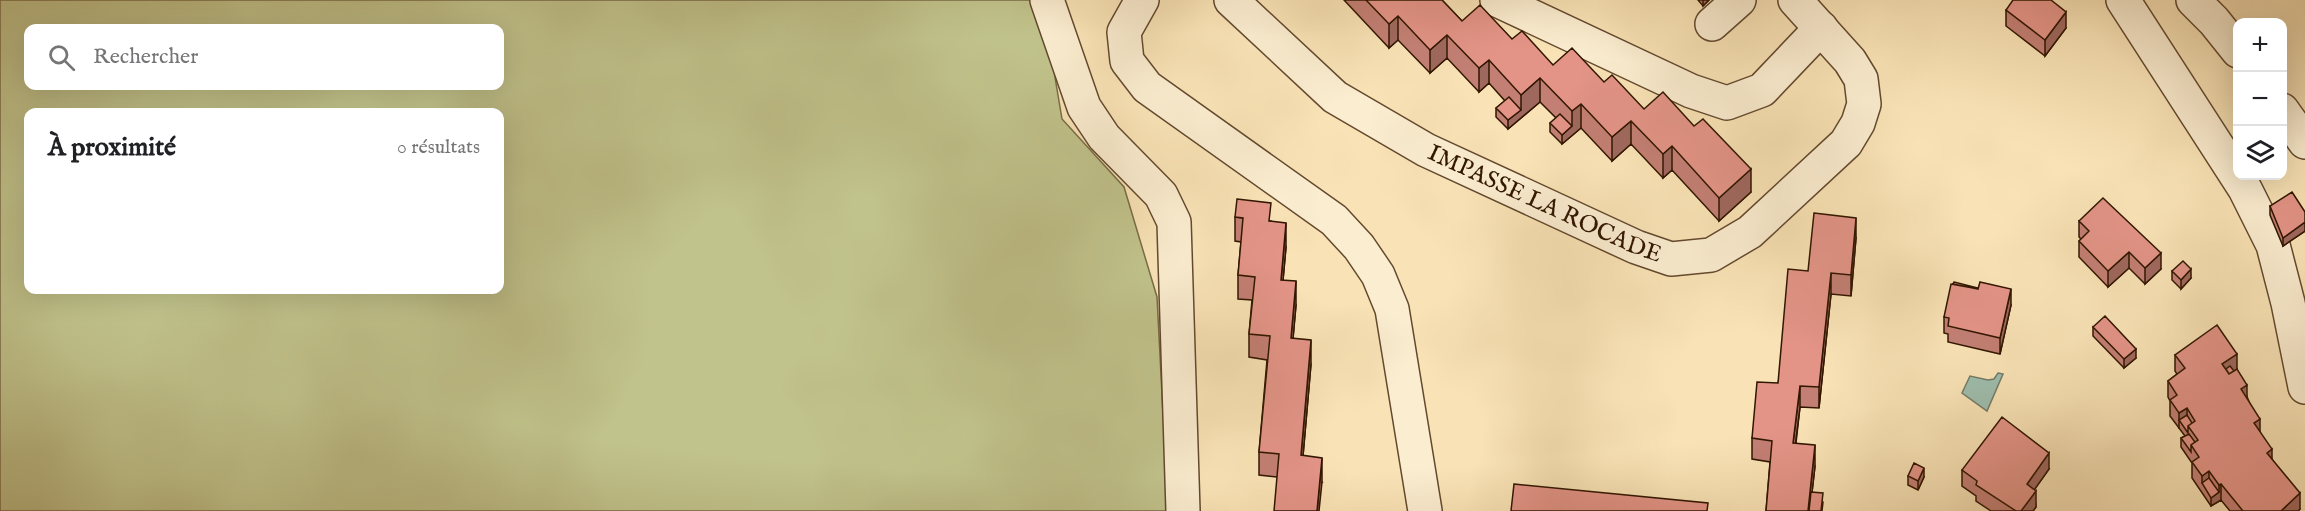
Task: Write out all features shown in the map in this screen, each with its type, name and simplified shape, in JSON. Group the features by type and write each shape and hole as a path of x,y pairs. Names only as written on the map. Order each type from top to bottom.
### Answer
{"street":[{"path":"1047,0 1084,107 1104,137 1161,195 1174,222 1183,511"},
{"name":"IMPASSE LA ROCADE","path":"1231,0 1335,97 1426,150 1636,247 1671,259 1711,255 1750,232 1846,143 1858,123 1864,104 1861,79 1850,61 1794,0"},
{"path":"1497,0 1691,92 1727,103 1762,90 1821,28"},
{"path":"1712,24 1739,0"},
{"path":"2123,0 2245,189 2273,245 2288,303 2305,387"},
{"path":"2193,0 2233,45"},
{"path":"1139,1 1124,32 1128,61 1147,87 1334,220 1359,247 1378,275 1392,309 1425,511"},
{"path":"2287,116 2305,142"}],"green space":[{"path":"0,0 1042,0 1062,119 1124,187 1157,297 1168,511 0,511"}],"shaded area":[{"path":"1998,373 2003,374 1987,411 1962,393 1970,376 1988,380 1994,379"}],"building":[{"path":"1366,0 1442,0 1462,21 1480,5 1512,39 1522,31 1553,65 1572,48 1604,82 1612,75 1644,109 1663,92 1694,126 1703,119 1751,169 1719,198 1672,146 1663,154 1631,121 1612,137 1581,104 1572,111 1540,78 1521,95 1489,60 1479,68 1447,35 1430,50 1398,16 1389,24"},
{"path":"2013,0 2051,0 2066,12 2045,40 2006,10"},
{"path":"1509,97 1521,110 1508,120 1496,108"},
{"path":"1560,114 1572,126 1562,135 1550,123"},
{"path":"2292,192 2305,212 2305,222 2283,238 2270,206"},
{"path":"2103,198 2161,253 2145,268 2129,252 2108,271 2079,241 2089,231 2079,221"},
{"path":"1237,199 1271,203 1269,221 1286,223 1281,280 1296,281 1291,338 1311,340 1301,455 1322,458 1317,511 1274,511 1279,454 1259,452 1270,336 1249,334 1255,277 1238,275 1243,218 1235,217"},
{"path":"1814,213 1856,218 1851,275 1831,273 1819,387 1800,386 1793,443 1815,445 1808,511 1766,511 1772,441 1752,438 1757,382 1778,383 1788,269 1808,271"},
{"path":"2183,261 2191,269 2181,280 2172,271"},
{"path":"1954,282 1978,288 1978,289 1953,284"},
{"path":"1980,282 2011,289 2000,338 1948,326 1949,318 1944,317 1951,284 1978,289"},
{"path":"2105,316 2136,349 2124,359 2093,327"},
{"path":"2217,325 2237,354 2222,364 2229,374 2237,369 2247,385 2241,389 2260,419 2254,423 2272,449 2267,453 2300,493 2281,511 2243,511 2209,471 2202,476 2192,462 2199,457 2191,445 2198,440 2188,426 2195,421 2187,408 2179,413 2170,400 2177,395 2168,381 2185,368 2175,355"},
{"path":"2230,366 2234,371 2229,374 2226,369"},
{"path":"2187,415 2192,423 2188,426 2188,433 2179,420"},
{"path":"2002,417 2049,453 2027,484 2036,491 2021,511 2016,511 1976,485 1977,481 1962,470"},
{"path":"2189,434 2195,442 2191,445 2191,452 2181,438"},
{"path":"1914,463 1924,468 1918,481 1908,476"},
{"path":"2209,478 2219,492 2211,498 2202,483"},
{"path":"1514,484 1708,503 1707,511 1511,511"},
{"path":"1811,492 1823,493 1821,511 1809,511"}]}
